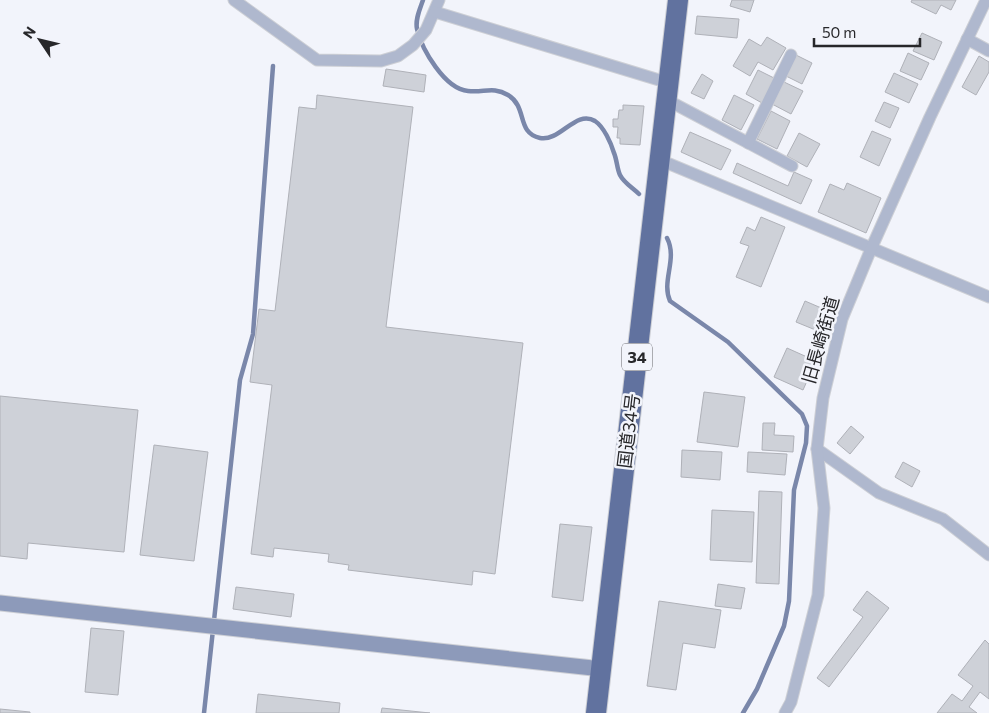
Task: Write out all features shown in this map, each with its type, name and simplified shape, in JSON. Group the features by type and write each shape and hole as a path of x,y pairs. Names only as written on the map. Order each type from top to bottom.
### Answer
{"highway":[{"name":"国道34号","path":"596,713 678,0"}],"street":[{"path":"234,0 317,60 381,60 398,56 413,45 426,30 439,0"},
{"name":"旧長崎街道","path":"785,713 791,702 818,595 824,508 817,449 823,398 842,319 930,117 986,0"},
{"path":"435,12 668,92 748,143 792,166"},
{"path":"967,39 989,51"},
{"path":"748,143 791,55"},
{"path":"660,160 871,249 989,296"},
{"path":"817,449 879,493 943,519 989,555"},
{"path":"0,603 602,669"}],"building":[{"path":"732,0 754,0 750,12 730,6"},
{"path":"912,0 956,0 951,10 941,5 936,14 911,2"},
{"path":"697,16 739,19 737,38 695,34"},
{"path":"922,33 942,42 934,60 913,51"},
{"path":"767,37 786,48 773,70 758,62 750,76 733,66 749,39 761,46"},
{"path":"908,53 929,63 921,80 900,71"},
{"path":"796,55 812,63 802,84 786,76"},
{"path":"979,56 989,62 989,72 976,95 962,87"},
{"path":"386,69 426,75 424,92 383,86"},
{"path":"758,70 774,78 762,103 746,94"},
{"path":"894,73 918,84 909,103 885,92"},
{"path":"702,74 713,81 704,99 691,93"},
{"path":"784,82 803,91 791,114 772,104"},
{"path":"317,95 413,107 386,327 523,343 495,574 473,571 472,585 348,570 349,565 328,562 329,554 274,548 273,557 251,554 272,385 250,382 259,309 275,311 299,107 316,109"},
{"path":"734,95 754,105 741,130 722,120"},
{"path":"884,102 899,108 890,128 875,121"},
{"path":"623,105 644,106 640,145 620,144 620,138 617,138 618,127 613,127 613,119 618,119 619,110 623,110"},
{"path":"771,111 790,121 777,149 757,139"},
{"path":"872,131 891,139 879,166 860,157"},
{"path":"690,132 731,150 721,170 681,152"},
{"path":"799,133 820,144 807,167 787,156"},
{"path":"737,163 788,186 794,172 812,180 801,204 733,173"},
{"path":"847,183 881,198 866,233 818,212 830,184 844,190"},
{"path":"761,217 785,227 761,287 736,277 749,246 740,243 747,227 755,231"},
{"path":"805,301 826,310 818,331 796,322"},
{"path":"787,348 816,361 803,390 774,377"},
{"path":"704,392 745,397 738,447 697,442"},
{"path":"0,396 138,410 124,552 28,543 27,559 0,556"},
{"path":"763,423 775,423 774,435 794,436 793,452 762,450"},
{"path":"851,426 864,437 850,454 837,443"},
{"path":"154,445 208,452 194,561 140,555"},
{"path":"682,450 722,452 720,480 681,477"},
{"path":"748,452 787,454 785,475 747,472"},
{"path":"903,462 920,471 912,487 895,477"},
{"path":"759,491 782,492 779,584 756,583"},
{"path":"712,510 754,512 752,562 710,560"},
{"path":"560,524 592,527 583,601 552,597"},
{"path":"718,584 745,588 741,609 715,606"},
{"path":"236,587 294,594 291,617 233,609"},
{"path":"867,591 889,608 829,687 817,678 863,617 853,610"},
{"path":"659,601 721,610 715,648 683,643 676,690 647,686"},
{"path":"91,628 124,631 118,695 85,692"},
{"path":"985,640 989,644 989,699 980,692 969,707 977,713 937,713 952,694 962,701 973,686 958,675"},
{"path":"258,694 340,703 339,713 256,713"},
{"path":"382,708 430,713 381,713"},
{"path":"0,709 30,712 30,713 0,713"}],"waterway":[{"path":"423,0 418,14 417,29 429,57 443,76 459,89 468,91 493,90 508,95 518,106 528,131 540,138 554,135 581,119 588,118 595,121 609,140 622,178 639,194"},
{"path":"204,713 240,380 253,334 273,66"},
{"path":"667,238 671,254 667,286 670,301 728,342 802,414 807,426 806,443 794,490 789,601 784,626 757,689 743,713"}]}
